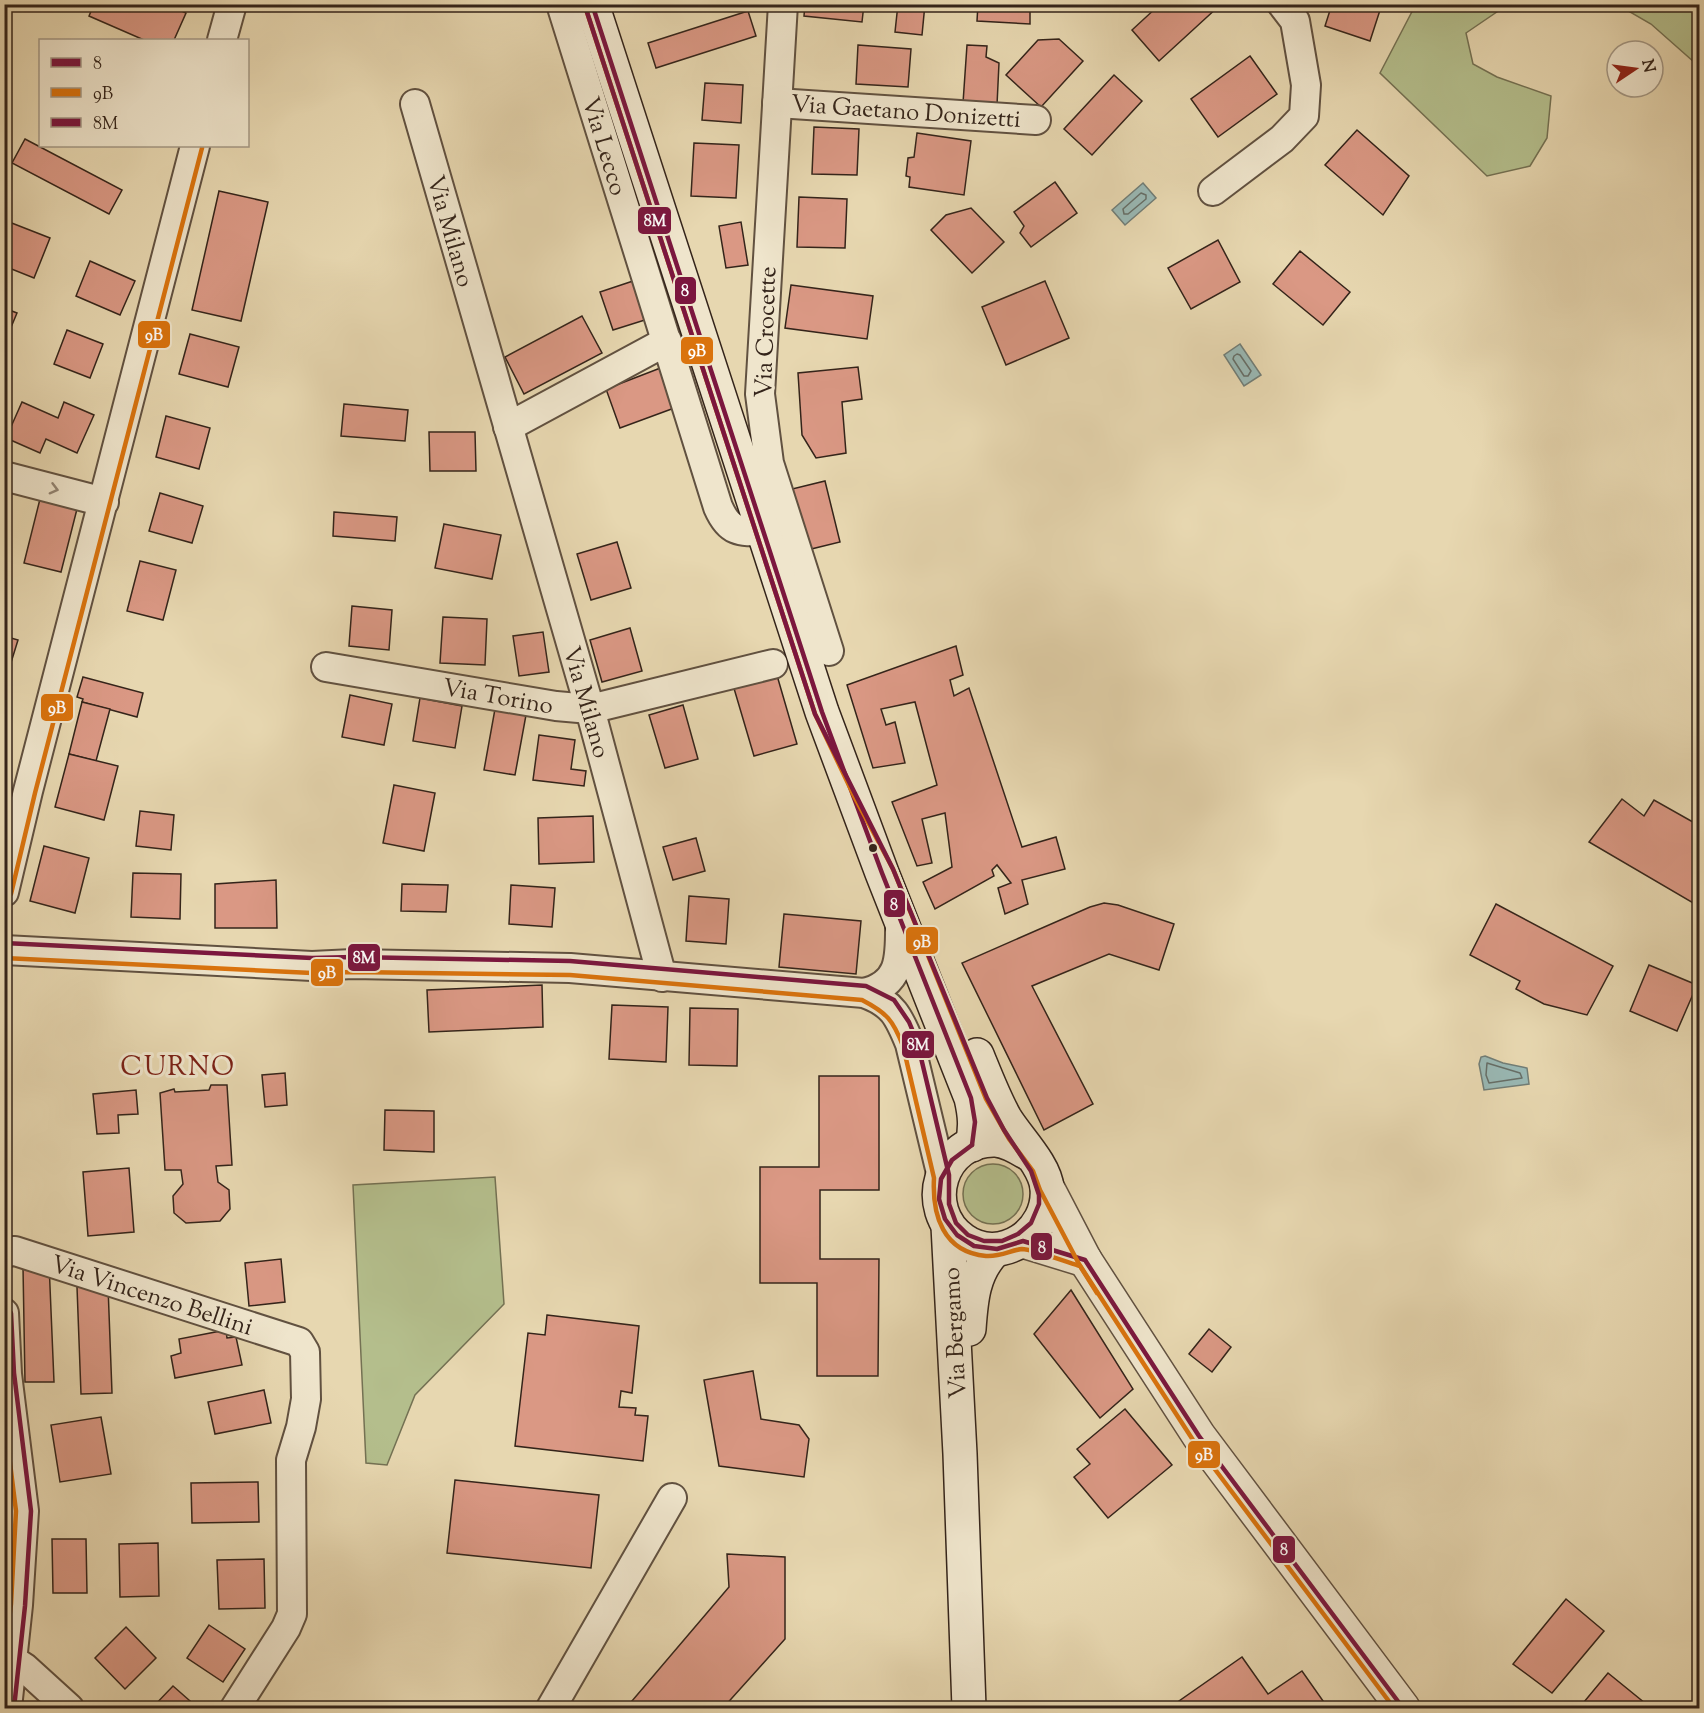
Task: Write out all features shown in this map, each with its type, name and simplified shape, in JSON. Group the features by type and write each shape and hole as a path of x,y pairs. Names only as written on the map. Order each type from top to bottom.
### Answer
{"main road":[{"name":"Via Lecco","path":"592,4 822,712 971,1098 976,1119 975,1132 969,1146"},
{"name":"Via Lecco","path":"822,712 862,795 900,866 993,1095 1029,1154"},
{"path":"948,1226 941,1211 939,1194 942,1177 955,1155 969,1146 996,1140 1014,1145 1029,1154 1040,1167 1047,1187 1085,1260 1199,1436 1403,1708"},
{"path":"1009,1245 1038,1226 1046,1208 1047,1187"},
{"name":"Via Bergamo","path":"948,1226 968,1244 1009,1245"},
{"name":"Via Bergamo","path":"948,1226 960,1454 969,1708"},
{"path":"1009,1245 1085,1260"},
{"name":"Via Bergamo","path":"960,1454 971,1293 986,1259 1009,1245"}],"street":[{"path":"222,39 232,4"},
{"name":"Via Lecco","path":"561,4 723,519 741,531 764,531"},
{"name":"Via Crocette","path":"783,4 760,394 769,463 829,651"},
{"path":"1213,191 1282,139 1304,116 1306,85 1295,21 1282,4"},
{"name":"Via Gaetano Donizetti","path":"777,103 1036,120"},
{"name":"Via Milano","path":"415,104 590,709 662,977"},
{"path":"4,892 28,791 195,147"},
{"path":"508,427 667,341"},
{"path":"4,476 104,502"},
{"name":"Via Torino","path":"326,667 556,706 590,709 773,664"},
{"path":"864,993 883,987 895,971 900,951 900,918"},
{"path":"4,950 312,966 353,964 570,968 864,993 888,1005 899,1018 910,1044 942,1177"},
{"path":"925,1106 969,1146"},
{"name":"Via Vincenzo Bellini","path":"4,1252 15,1251 298,1342 304,1352 306,1399 291,1460 292,1614 286,1628 235,1708"},
{"path":"4,1313 8,1406 24,1511 18,1605 8,1670 7,1708"},
{"path":"551,1708 672,1498"},
{"path":"8,1670 26,1668 69,1708"}],"green space":[{"path":"1416,4 1507,5 1466,33 1473,64 1497,77 1551,96 1547,138 1530,166 1487,176 1380,73"},
{"path":"1618,5 1699,5 1699,62 1694,62 1651,24"},
{"path":"993,1164 1014,1173 1023,1194 1014,1215 993,1224 972,1215 963,1194 972,1173"},
{"path":"495,1177 504,1304 415,1395 387,1465 366,1463 353,1185"}],"water":[{"path":"1143,183 1156,198 1125,225 1112,210"},
{"path":"1240,344 1261,375 1244,386 1224,355"},
{"path":"1485,1056 1527,1068 1529,1084 1484,1090 1479,1064 1481,1057"}],"building":[{"path":"94,4 167,4 186,13 174,39 142,39 89,16"},
{"path":"805,4 864,4 862,22 804,16"},
{"path":"898,4 925,4 922,35 895,32"},
{"path":"978,4 1030,4 1030,24 977,21"},
{"path":"1155,4 1217,4 1219,6 1159,61 1132,30 1157,7"},
{"path":"1332,4 1382,4 1370,41 1325,26"},
{"path":"748,11 756,36 656,68 648,43"},
{"path":"1059,39 1083,61 1041,107 1006,75 1038,40"},
{"path":"858,45 911,49 908,87 856,84"},
{"path":"967,45 987,46 986,57 999,63 997,105 963,103"},
{"path":"1250,56 1277,94 1218,137 1191,99"},
{"path":"1114,75 1142,101 1092,155 1064,129"},
{"path":"705,83 743,85 741,123 702,120"},
{"path":"814,127 859,129 857,175 812,174"},
{"path":"1357,130 1409,176 1383,215 1325,165"},
{"path":"917,133 971,141 964,195 909,187 910,177 906,176 908,158 914,157"},
{"path":"25,139 122,190 109,214 12,163"},
{"path":"694,143 739,145 736,198 691,196"},
{"path":"1055,182 1077,213 1031,247 1020,233 1024,226 1014,212"},
{"path":"219,191 268,202 241,321 192,310"},
{"path":"799,197 847,199 845,248 797,247"},
{"path":"971,208 1004,242 972,273 931,230 946,215"},
{"path":"4,220 50,238 34,278 4,266"},
{"path":"741,222 748,265 726,268 719,226"},
{"path":"1218,240 1240,282 1191,309 1168,268"},
{"path":"1300,251 1350,292 1323,325 1273,284"},
{"path":"90,261 135,281 120,315 76,296"},
{"path":"636,280 648,319 613,330 600,292"},
{"path":"1045,281 1069,338 1006,365 982,307"},
{"path":"791,285 873,296 867,339 785,328"},
{"path":"4,308 17,313 4,344"},
{"path":"582,316 602,353 524,394 505,357"},
{"path":"67,330 103,344 90,378 54,364"},
{"path":"190,334 239,347 228,387 179,374"},
{"path":"663,367 677,407 620,428 606,389"},
{"path":"858,367 862,399 842,402 846,453 816,458 802,435 798,373"},
{"path":"22,402 58,418 64,402 94,415 77,453 46,439 40,453 6,438"},
{"path":"344,404 408,410 405,441 341,436"},
{"path":"166,416 210,428 199,469 156,457"},
{"path":"429,432 475,432 476,471 430,471"},
{"path":"825,481 840,542 803,551 788,490"},
{"path":"160,493 203,506 192,543 149,531"},
{"path":"40,499 77,509 61,572 24,563"},
{"path":"334,512 397,517 395,541 333,536"},
{"path":"444,524 501,535 492,579 435,568"},
{"path":"617,542 631,588 591,600 577,554"},
{"path":"140,561 176,570 163,620 127,611"},
{"path":"352,606 392,610 389,650 349,646"},
{"path":"443,617 487,619 485,665 440,663"},
{"path":"630,628 642,671 602,682 590,640"},
{"path":"543,632 549,672 519,676 513,636"},
{"path":"4,636 18,640 5,682 4,682"},
{"path":"956,646 963,675 950,680 954,696 969,688 1022,847 1056,837 1065,869 1022,880 1028,904 1005,914 998,888 1011,883 997,865 992,870 994,876 935,909 923,882 952,867 945,813 922,819 932,863 917,866 892,802 937,785 915,702 881,709 886,725 895,722 905,763 873,768 847,685"},
{"path":"776,672 797,744 754,756 733,685"},
{"path":"83,677 143,693 137,717 82,702 83,699 77,697"},
{"path":"350,695 392,704 384,745 342,737"},
{"path":"420,698 462,706 455,748 413,741"},
{"path":"82,702 110,709 96,761 69,754"},
{"path":"683,705 698,759 665,768 649,715"},
{"path":"495,709 526,715 515,775 484,770"},
{"path":"539,735 575,740 571,769 586,771 584,786 533,780"},
{"path":"69,754 118,766 104,820 55,807"},
{"path":"394,785 435,793 424,851 383,843"},
{"path":"1622,799 1644,816 1654,800 1700,826 1700,907 1589,842"},
{"path":"140,811 174,815 171,850 136,846"},
{"path":"593,816 594,862 539,864 538,818"},
{"path":"696,838 705,871 673,880 663,847"},
{"path":"44,846 89,858 75,913 30,901"},
{"path":"133,873 181,874 180,919 131,917"},
{"path":"276,880 277,928 215,928 215,884"},
{"path":"402,884 448,885 446,912 401,911"},
{"path":"511,885 555,888 552,927 509,924"},
{"path":"689,896 729,899 726,944 686,941"},
{"path":"1104,903 1118,905 1174,924 1159,970 1109,954 1032,986 1093,1104 1044,1130 962,963"},
{"path":"1496,904 1613,966 1587,1015 1544,1004 1516,989 1520,981 1470,955"},
{"path":"784,914 861,921 856,974 779,967"},
{"path":"1649,965 1697,985 1677,1031 1630,1011"},
{"path":"542,985 543,1027 429,1032 427,990"},
{"path":"612,1005 668,1007 666,1062 609,1059"},
{"path":"690,1008 738,1009 737,1066 689,1065"},
{"path":"285,1073 287,1105 265,1107 262,1075"},
{"path":"819,1076 879,1076 879,1190 820,1190 820,1259 879,1259 878,1376 817,1376 817,1283 760,1283 760,1167 819,1167"},
{"path":"211,1085 227,1085 232,1165 216,1166 218,1182 229,1190 230,1209 220,1221 186,1223 174,1213 173,1196 183,1184 181,1170 165,1170 160,1093 174,1089 175,1092 209,1090"},
{"path":"136,1090 138,1114 118,1115 119,1133 97,1134 93,1094"},
{"path":"385,1110 434,1111 434,1152 384,1150"},
{"path":"129,1168 134,1232 88,1236 83,1172"},
{"path":"281,1259 285,1302 249,1306 245,1263"},
{"path":"49,1263 54,1382 25,1382 23,1267"},
{"path":"108,1286 112,1393 81,1394 77,1287"},
{"path":"1071,1290 1133,1389 1100,1418 1034,1334"},
{"path":"547,1315 639,1326 632,1393 621,1391 619,1407 636,1408 635,1415 648,1416 643,1461 515,1446 528,1333 545,1335"},
{"path":"1209,1329 1231,1347 1212,1372 1189,1354"},
{"path":"226,1330 227,1338 236,1337 242,1365 175,1378 171,1356 181,1353 179,1339"},
{"path":"753,1371 761,1419 799,1425 809,1439 804,1477 719,1466 704,1380"},
{"path":"264,1390 271,1423 215,1434 208,1402"},
{"path":"1125,1409 1172,1465 1108,1518 1074,1477 1090,1464 1077,1449"},
{"path":"101,1417 111,1474 60,1482 51,1425"},
{"path":"455,1480 599,1495 591,1568 447,1553"},
{"path":"258,1482 259,1522 192,1523 191,1483"},
{"path":"52,1539 86,1539 87,1593 53,1593"},
{"path":"158,1543 159,1596 120,1597 119,1544"},
{"path":"727,1554 785,1557 785,1639 723,1708 626,1708 729,1587"},
{"path":"264,1559 265,1608 219,1609 217,1560"},
{"path":"1566,1599 1604,1631 1552,1693 1513,1664"},
{"path":"209,1625 245,1649 223,1682 187,1658"},
{"path":"126,1627 156,1658 125,1689 95,1658"},
{"path":"1242,1657 1268,1694 1302,1671 1328,1708 1169,1708"},
{"path":"1608,1673 1651,1708 1579,1708"},
{"path":"173,1686 198,1708 152,1708"}],"transit line":[{"name":"8","path":"592,4 822,712 882,873 971,1098 975,1122 972,1145"},
{"name":"9B","path":"585,6 815,714 855,798 893,869 986,1099 1009,1139 1033,1171 1040,1190 1079,1264 1193,1440 1394,1708"},
{"name":"8M","path":"4,943 312,958 570,961 866,986 894,1000 909,1022 917,1041 949,1175 949,1204 956,1223 968,1235 984,1241 1002,1241 1018,1234 1031,1223 1039,1204 1039,1195 1031,1171 1004,1130 987,1098 893,869 815,714 585,6"},
{"name":"9B","path":"11,894 35,793 202,148"},
{"name":"9B","path":"4,958 312,973 570,975 862,1000 888,1018 903,1046 934,1178 938,1218 950,1239 971,1253 991,1256 1022,1249 1080,1266 1097,1293"},
{"name":"8","path":"972,1145 952,1160 941,1179 939,1199 945,1219 957,1235 974,1246 997,1249 1023,1241 1085,1260 1199,1436 1403,1708"},
{"name":"8M","path":"11,1313 14,1373 31,1511 25,1606 14,1708"},
{"name":"9B","path":"4,1415 16,1511 11,1604 4,1661"}],"district":[{"name":"CURNO","path":"178,1066"}]}
